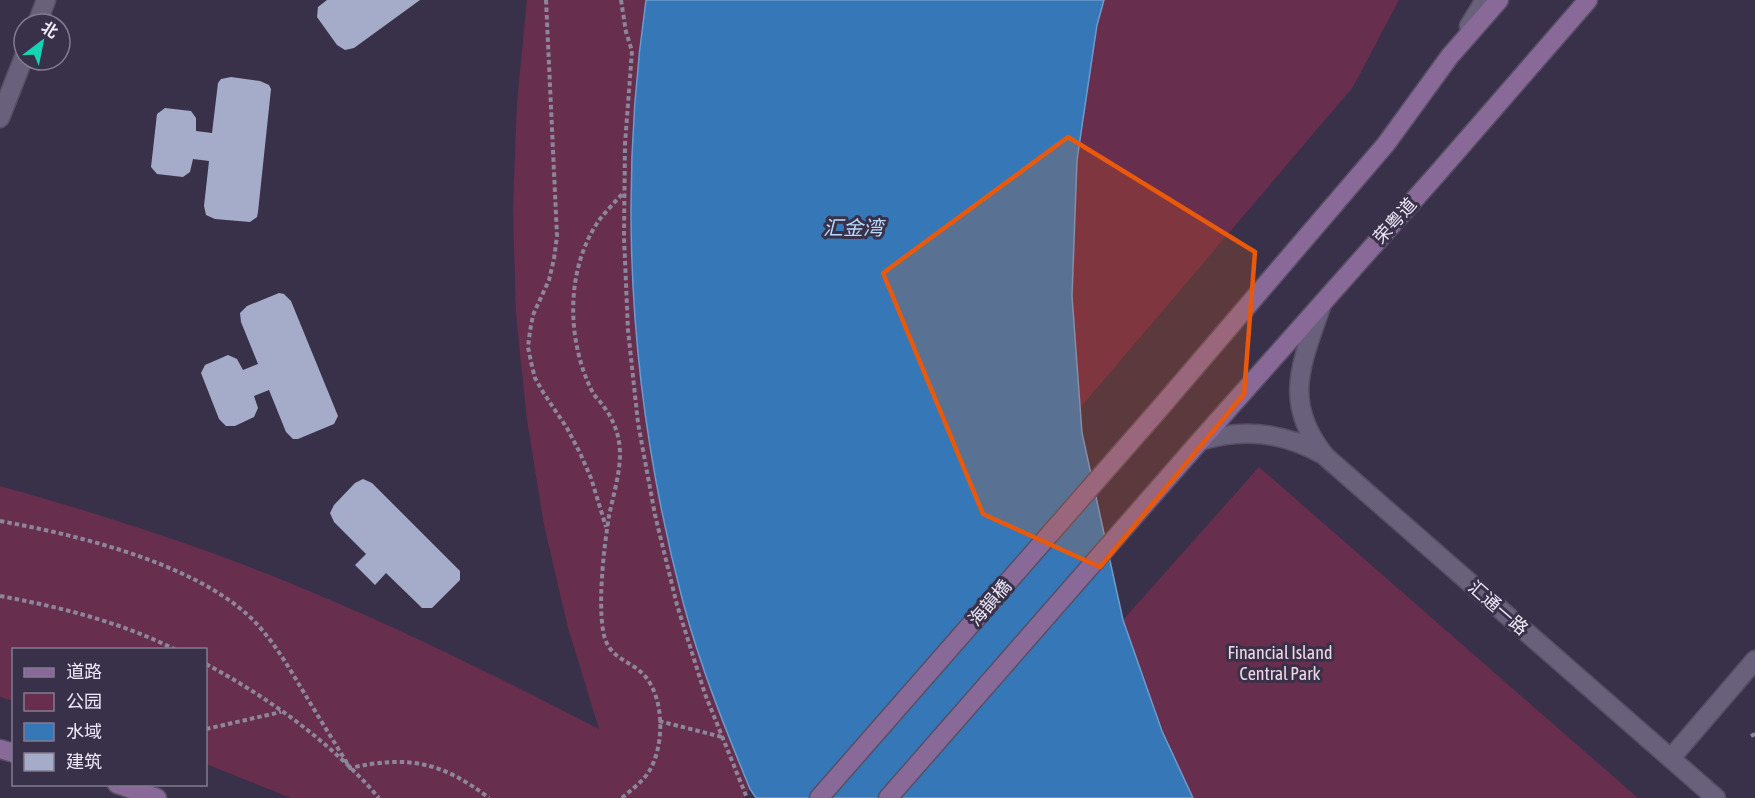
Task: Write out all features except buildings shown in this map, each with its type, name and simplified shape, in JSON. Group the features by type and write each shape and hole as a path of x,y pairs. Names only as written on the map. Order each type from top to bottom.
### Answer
{"main road":[{"path":"1450,56 1499,0"},
{"name":"荣粤道","path":"1200,441 1588,0"},
{"name":"海韻橋","path":"819,798 1161,407 1386,144 1450,56"},
{"path":"888,798 1200,441"},
{"path":"123,786 157,798"}],"street":[{"path":"1450,56 1485,0"},
{"path":"0,118 18,72"},
{"path":"1323,303 1301,365 1299,398 1307,430 1326,457"},
{"path":"1200,441 1221,435 1265,434 1286,438 1326,457"},
{"name":"汇通一路","path":"1326,457 1716,798"},
{"path":"1671,758 1755,660"}],"path":[{"path":"546,0 557,236 549,280 533,315 528,347 535,378 567,428 591,478 607,531"},
{"path":"621,0 626,32 632,51 625,144 624,237 628,330 638,423 653,503 677,605 705,694 747,798"},
{"path":"622,798 644,778 655,761 659,747 659,702 653,686 641,672 615,655 607,644 603,632 603,570 620,454 613,422 605,408 594,396 583,371 576,346 574,293 578,268 587,243 599,220 624,191"},
{"path":"0,522 86,540 134,555 181,573 217,591 249,616 276,647 350,768"},
{"path":"0,596 85,615 127,629 171,648"},
{"path":"207,665 246,687 317,739 379,798"},
{"path":"207,729 282,712"},
{"path":"659,721 722,737"},
{"path":"350,768 378,762 408,762 437,767 464,780 489,798"}],"highlighted area":[{"path":"1068,137 1255,252 1244,394 1100,567 983,514 883,273"}],"green space":[{"path":"527,0 646,0 639,72 631,227 636,331 641,377 654,467 672,557 697,650 750,789 743,798 291,798 207,764 207,648 12,648 12,701 0,697 0,486 172,539 299,586 373,618 599,729 568,628 544,525 527,420 516,314 513,208 517,102"},
{"path":"1104,0 1399,0 1353,87 1080,408 1072,296 1077,160 1097,25"},
{"name":"Financial Island Central Park","path":"1259,467 1638,798 1193,798 1162,731 1123,620"}],"water":[{"name":"汇金湾","path":"646,0 1104,0 1097,25 1077,160 1072,296 1082,433 1123,620 1162,731 1193,798 756,798 750,789 697,650 665,528 651,453 634,303 631,227 632,152 637,76"}]}
